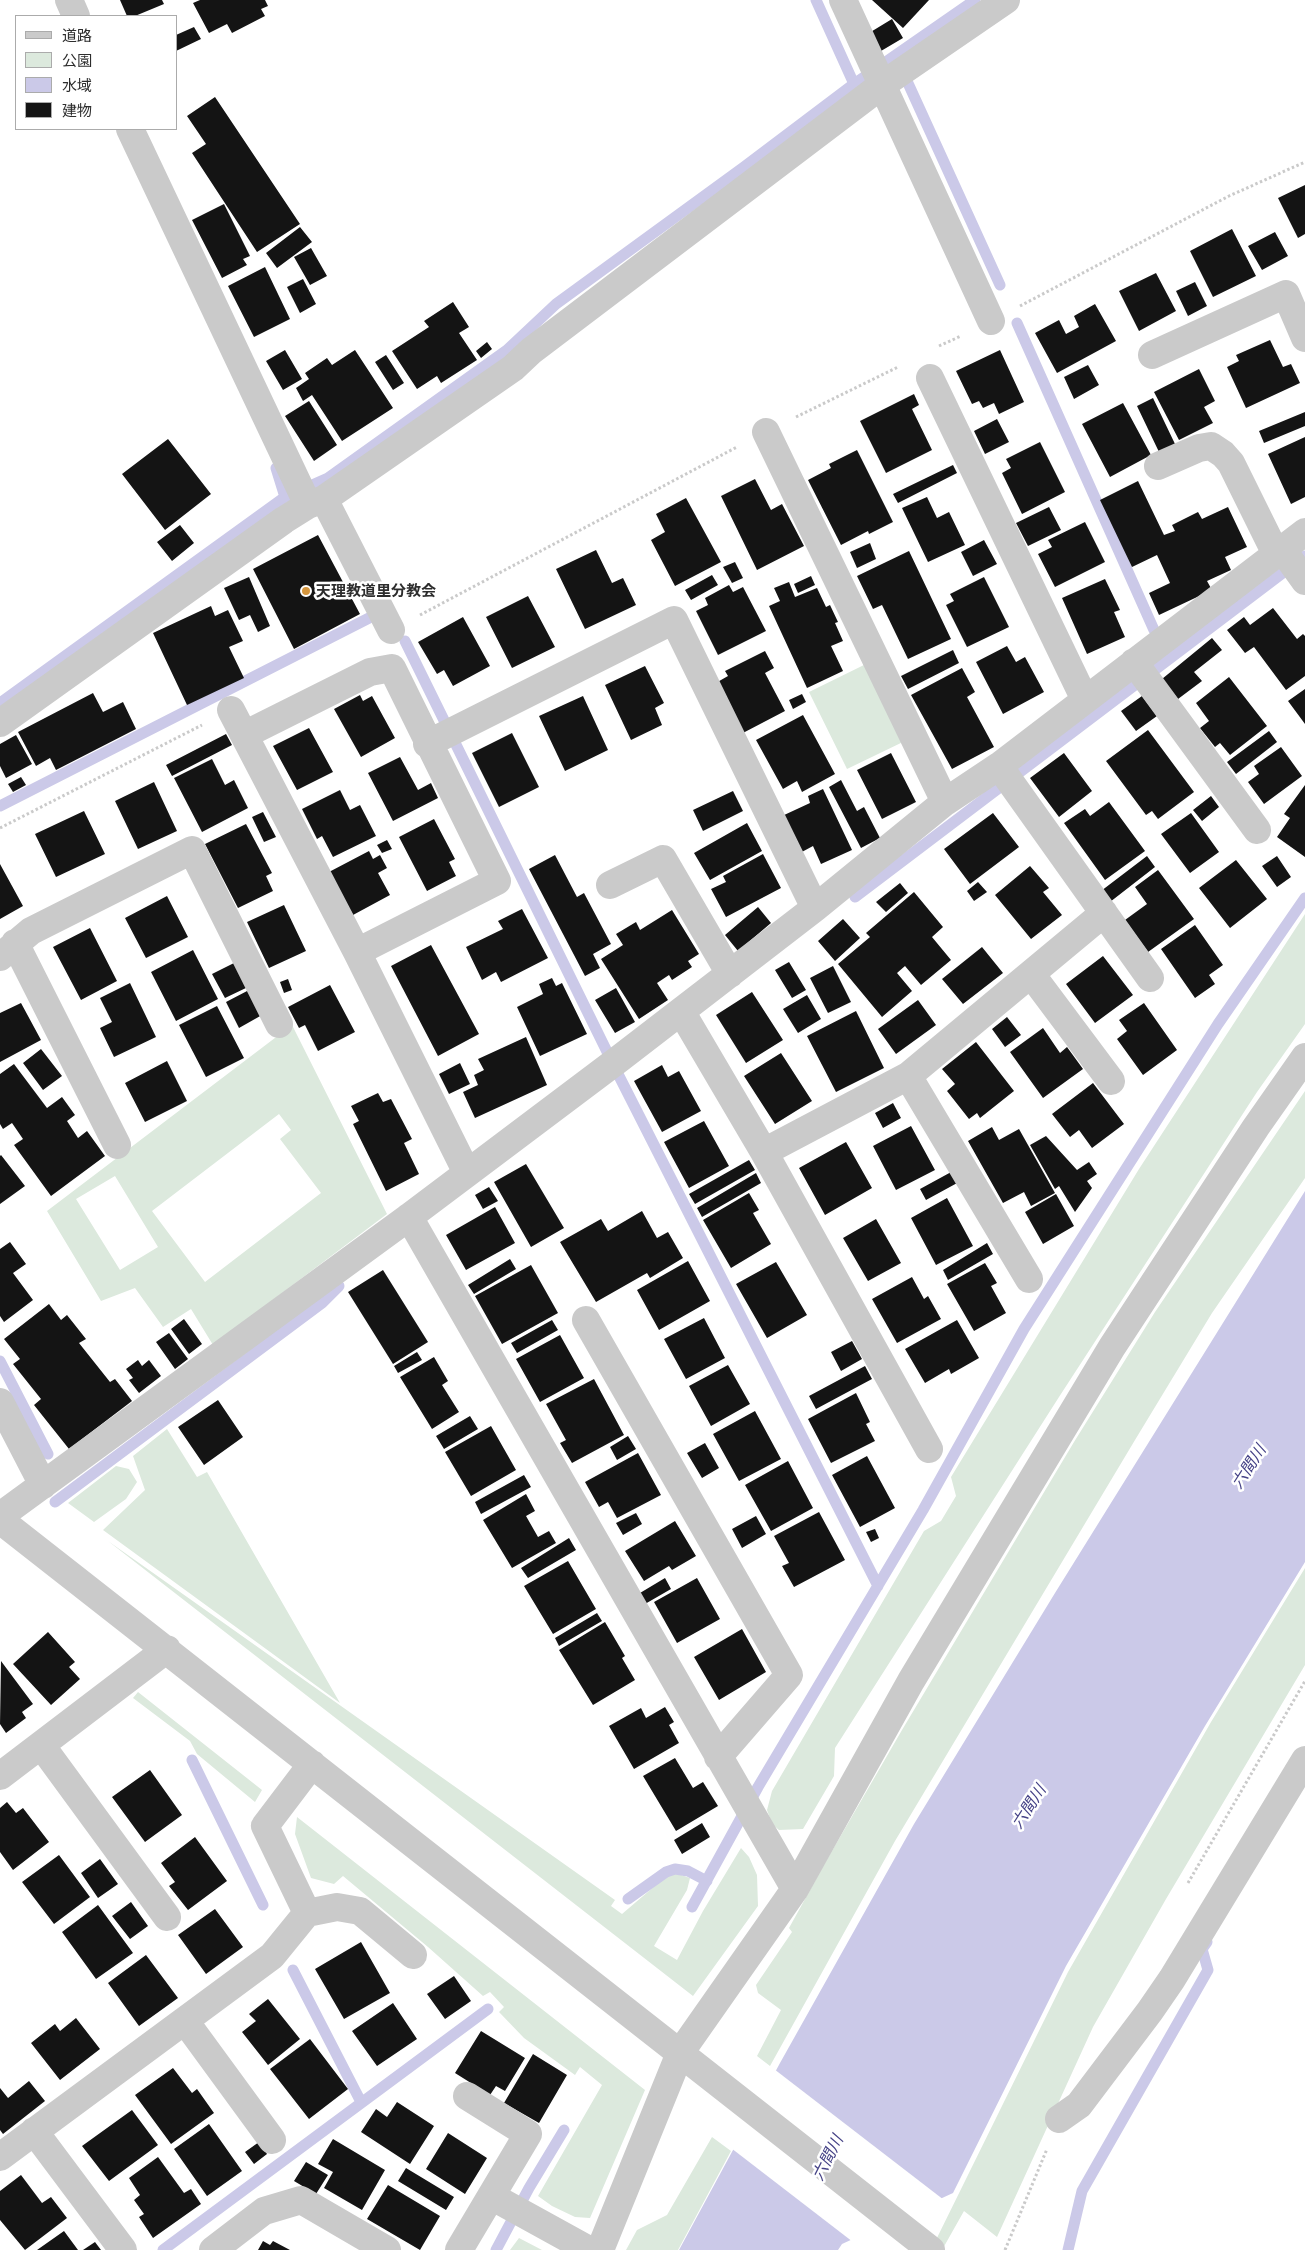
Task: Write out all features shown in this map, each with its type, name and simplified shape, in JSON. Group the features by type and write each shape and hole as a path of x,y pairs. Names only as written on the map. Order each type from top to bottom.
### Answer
{"street":[{"path":"69,0 76,15"},
{"path":"843,0 887,73 991,322"},
{"path":"0,723 309,496 513,368 531,351 887,73 1006,0"},
{"path":"130,130 309,496 391,630"},
{"path":"1152,355 1286,294 1305,338"},
{"path":"930,378 1086,700"},
{"path":"766,432 946,802"},
{"path":"1158,466 1199,448 1211,446 1223,454 1231,463 1290,563"},
{"path":"0,1516 467,1173 730,974 946,802 1006,776 1086,700 1142,673 1290,563 1305,532"},
{"path":"444,735 674,620 815,908"},
{"path":"244,735 370,672 392,668 444,735 497,881 357,952"},
{"path":"1142,673 1257,830"},
{"path":"231,710 357,952 467,1173"},
{"path":"1006,776 1150,978"},
{"path":"117,1145 7,950 31,931 192,850 279,1024"},
{"path":"610,885 663,858 730,974"},
{"path":"764,1152 908,1076 1104,913"},
{"path":"1030,974 1111,1081"},
{"path":"681,1011 764,1152 929,1449"},
{"path":"600,2250 680,2053 795,1889 910,1681 1112,1347 1256,1127 1305,1057"},
{"path":"908,1076 1028,1279"},
{"path":"409,1216 738,1794 795,1889"},
{"path":"586,1320 789,1675 718,1757"},
{"path":"0,1402 43,1485"},
{"path":"0,1520 718,2081 931,2250"},
{"path":"0,1776 167,1649"},
{"path":"41,1745 167,1917"},
{"path":"1059,2119 1079,2105 1161,1995 1305,1760"},
{"path":"307,1913 265,1826 312,1764"},
{"path":"0,2157 272,1956 307,1913 337,1906 360,1911 413,1955"},
{"path":"185,2021 272,2140"},
{"path":"459,2250 499,2200 528,2134 467,2096"},
{"path":"34,2131 123,2250"},
{"path":"213,2250 264,2211 301,2200 387,2250"},
{"path":"499,2200 590,2250"}],"path":[{"path":"935,348 991,322 1229,196 1305,162"},
{"path":"391,630 766,432 902,364"},
{"path":"0,828 231,710"}],"green space":[{"path":"868,663 905,741 847,769 809,692"},
{"path":"1305,914 1305,1024 1257,1092 1059,1397 835,1748 834,1776 803,1829 779,1830 772,1824 767,1810 772,1791 924,1531 941,1521 956,1496 951,1477 1139,1169"},
{"path":"292,1025 387,1214 213,1345 191,1309 163,1327 135,1288 101,1301 47,1211","holes":["279,1114 291,1130 280,1139 321,1193 205,1282 152,1211","115,1176 158,1247 120,1270 76,1199"]},
{"path":"1305,1091 1305,1178 1212,1313 1135,1440 895,1841 770,2066 757,2056 781,2010 758,1993 756,1985 792,1932 789,1928 825,1863 1074,1442 1155,1312"},
{"path":"167,1429 197,1477 207,1472 340,1703 103,1530 145,1490 133,1456"},
{"path":"116,1466 129,1469 137,1482 126,1499 94,1522 68,1503"},
{"path":"108,1541 615,1900 611,1906 622,1914 663,1879 675,1873 690,1878 687,1890 654,1946 677,1960 703,1911 741,1848 749,1857 757,1875 758,1906 693,1996"},
{"path":"1305,1568 1305,1665 1166,1899 1093,2027 997,2237 964,2211 942,2250 931,2250 1068,1972 1211,1722"},
{"path":"138,1692 262,1790 255,1802 197,1754 190,1741 133,1698"},
{"path":"297,1817 645,2090 590,2218 575,2217 552,2206 538,2196 602,2085 580,2067 575,2075 524,2038 499,2012 504,2007 490,1992 483,1996 343,1876 334,1884 311,1878 295,1834"},
{"path":"712,2137 731,2151 678,2250 626,2250 637,2230 667,2215"},
{"path":"519,2238 542,2250 510,2250"}],"water":[{"name":"六間川","path":"1305,1191 1305,1562 1205,1726 1066,1966 953,2193 842,2244 838,2250 679,2250 780,2063 914,1824"}],"pier":[{"path":"774,2069 944,2200 853,2242 731,2148"}],"building":[{"path":"120,0 162,0 164,4 137,15 127,15"},
{"path":"200,0 265,0 268,6 261,9 265,16 232,33 227,24 209,33 193,3"},
{"path":"872,0 929,0 903,28"},
{"path":"892,19 903,38 881,51 869,33"},
{"path":"194,27 201,39 178,50 178,34"},
{"path":"215,97 300,224 257,252 192,153 206,144 187,116"},
{"path":"1305,185 1305,234 1298,238 1278,198"},
{"path":"224,204 250,256 243,259 247,265 222,278 192,220"},
{"path":"300,227 312,242 277,268 266,253"},
{"path":"1232,229 1256,276 1213,297 1190,251"},
{"path":"1275,232 1288,256 1262,270 1248,246"},
{"path":"311,248 327,276 310,285 294,257"},
{"path":"265,267 290,319 254,337 228,286"},
{"path":"1156,273 1176,311 1139,331 1119,291"},
{"path":"303,279 316,304 300,313 287,287"},
{"path":"1195,282 1207,306 1188,316 1176,291"},
{"path":"453,302 469,327 459,333 477,360 441,383 437,376 417,389 392,351 429,327 424,321"},
{"path":"1095,304 1116,341 1057,373 1035,333 1059,320 1066,334 1079,327 1074,316"},
{"path":"1270,340 1283,367 1291,364 1300,383 1246,408 1227,367 1239,361 1236,355"},
{"path":"487,342 492,349 481,358 476,351"},
{"path":"285,350 302,379 283,390 266,361"},
{"path":"355,350 393,408 342,441 312,395 303,401 296,388 309,379 305,373 327,358 332,365"},
{"path":"1000,350 1024,402 999,414 994,403 983,408 979,401 972,404 956,371"},
{"path":"386,355 404,383 393,390 375,362"},
{"path":"1088,365 1099,385 1074,399 1064,377"},
{"path":"1199,369 1215,401 1204,407 1213,423 1179,440 1154,392"},
{"path":"914,394 919,405 912,409 932,450 886,473 860,421"},
{"path":"1153,398 1175,444 1159,452 1137,406"},
{"path":"309,401 337,445 314,461 285,416"},
{"path":"1123,403 1151,455 1110,477 1082,424"},
{"path":"1305,412 1305,426 1264,443 1259,431"},
{"path":"997,419 1009,442 985,454 974,431"},
{"path":"1305,437 1305,497 1291,504 1268,454"},
{"path":"168,439 211,494 165,530 122,474"},
{"path":"1040,442 1065,492 1022,514 1002,473 1011,468 1006,459"},
{"path":"857,450 893,522 869,534 868,531 841,545 808,480 831,468 829,464"},
{"path":"953,465 957,473 898,503 893,494"},
{"path":"755,479 771,510 782,504 804,546 757,570 721,496"},
{"path":"1138,481 1164,535 1175,531 1172,525 1198,512 1202,519 1228,507 1247,547 1225,557 1231,570 1207,581 1212,590 1159,615 1149,593 1170,583 1157,555 1132,567 1100,500"},
{"path":"927,497 937,518 949,512 965,545 928,562 902,508"},
{"path":"686,498 721,562 675,586 651,540 665,532 656,514"},
{"path":"1049,507 1061,530 1028,546 1016,523"},
{"path":"1085,522 1105,562 1055,587 1038,554 1052,547 1048,540"},
{"path":"180,525 194,543 172,561 157,542"},
{"name":"天理教道里分教会","path":"318,535 360,614 294,649 253,569"},
{"path":"984,540 997,564 973,576 961,552"},
{"path":"870,543 876,559 857,568 850,552"},
{"path":"596,550 612,583 623,578 636,605 585,629 556,569"},
{"path":"909,551 951,639 908,659 882,605 873,609 857,576"},
{"path":"735,562 743,578 732,583 723,567"},
{"path":"712,575 718,585 691,600 685,590"},
{"path":"811,576 815,585 798,593 794,584"},
{"path":"249,577 270,626 258,632 250,615 239,620 224,588"},
{"path":"984,577 1009,627 967,647 946,605 954,601 950,594"},
{"path":"1105,579 1120,610 1114,612 1125,637 1087,654 1062,598"},
{"path":"789,582 795,597 817,588 826,607 830,605 838,622 835,623 843,641 831,646 843,671 807,688 769,606 780,601 774,588"},
{"path":"729,585 733,592 743,587 766,631 718,655 696,611 708,605 705,598"},
{"path":"528,596 555,647 512,668 486,617"},
{"path":"211,606 215,616 228,610 243,641 229,647 244,678 187,705 153,633"},
{"path":"1273,608 1297,639 1303,634 1305,636 1305,676 1286,690 1254,647 1245,653 1227,630 1244,617 1250,625"},
{"path":"463,617 490,666 453,686 444,670 437,674 418,642"},
{"path":"1212,638 1222,650 1194,672 1202,681 1178,699 1162,679"},
{"path":"1007,646 1016,662 1025,657 1044,692 1003,714 976,662"},
{"path":"953,650 959,663 908,689 901,676"},
{"path":"765,651 774,668 765,673 785,711 741,734 714,684 728,676 725,671"},
{"path":"645,666 664,703 655,708 662,725 631,740 605,685"},
{"path":"962,668 975,692 967,697 994,747 952,769 911,695"},
{"path":"1229,677 1267,726 1230,755 1220,743 1215,747 1200,728 1209,721 1196,703"},
{"path":"1305,689 1305,724 1288,701"},
{"path":"93,693 103,712 123,702 136,729 56,770 50,758 36,766 18,732"},
{"path":"802,694 806,702 793,709 789,700"},
{"path":"360,695 363,701 372,696 395,738 361,757 334,709"},
{"path":"583,696 608,750 565,771 539,716"},
{"path":"1142,696 1157,716 1136,731 1121,711"},
{"path":"803,715 835,774 802,792 797,781 783,789 756,740"},
{"path":"309,728 333,772 297,790 273,746"},
{"path":"1148,730 1194,792 1158,819 1152,811 1146,815 1106,761"},
{"path":"1269,731 1277,742 1236,774 1227,762"},
{"path":"512,733 539,787 499,807 472,753"},
{"path":"226,734 232,745 172,776 166,765"},
{"path":"16,735 32,764 6,778 0,766 0,744"},
{"path":"1281,747 1302,776 1264,804 1248,782 1259,774 1254,766"},
{"path":"891,753 916,802 882,819 857,770"},
{"path":"1064,753 1092,791 1059,817 1030,778"},
{"path":"400,757 418,790 431,783 438,798 393,821 368,773"},
{"path":"212,759 225,785 234,780 248,808 202,832 174,778"},
{"path":"21,777 26,785 13,792 8,784"},
{"path":"841,780 857,811 864,807 880,838 861,848 829,787"},
{"path":"154,782 177,831 138,849 115,801"},
{"path":"1305,785 1305,857 1277,837 1290,818 1284,814"},
{"path":"823,789 852,850 821,864 813,846 800,853 782,816 810,803 808,796"},
{"path":"340,790 350,810 360,805 376,836 333,857 322,836 317,839 302,809"},
{"path":"733,791 743,811 703,831 693,810"},
{"path":"1211,796 1219,807 1202,821 1193,810"},
{"path":"1109,802 1145,851 1105,880 1064,823 1085,809 1090,816"},
{"path":"84,811 105,854 56,877 35,834"},
{"path":"263,812 276,837 264,842 252,817"},
{"path":"993,813 1019,847 970,884 944,849"},
{"path":"1191,813 1219,852 1190,873 1161,834"},
{"path":"434,819 455,859 449,862 456,876 427,891 399,837"},
{"path":"747,823 762,851 710,880 694,853"},
{"path":"246,824 272,873 266,876 273,891 238,908 205,844"},
{"path":"387,840 392,849 382,853 377,845"},
{"path":"369,851 373,859 380,855 387,868 378,873 390,895 353,915 329,872"},
{"path":"763,854 781,888 726,917 711,889 726,882 723,876"},
{"path":"555,855 577,897 584,893 611,944 593,954 600,968 585,976 529,869"},
{"path":"1147,856 1155,867 1110,902 1101,891"},
{"path":"1277,856 1291,877 1277,887 1262,866"},
{"path":"1236,860 1267,899 1230,928 1199,888"},
{"path":"0,864 23,906 0,919"},
{"path":"1030,866 1049,888 1043,892 1062,915 1031,939 995,895"},
{"path":"1158,870 1194,919 1148,952 1125,920 1147,904 1135,887"},
{"path":"978,882 987,892 974,901 967,891"},
{"path":"900,883 908,893 886,912 876,902"},
{"path":"914,892 943,927 932,937 951,960 921,985 905,966 897,973 912,991 882,1017 838,964 870,937 866,933"},
{"path":"167,896 188,937 146,958 125,918"},
{"path":"284,905 306,951 269,968 247,922"},
{"path":"758,907 771,923 738,951 725,935"},
{"path":"522,909 548,958 501,982 496,972 482,980 466,947 503,929 498,921"},
{"path":"672,910 699,954 688,961 692,967 672,980 669,975 657,983 668,1000 639,1019 601,959 623,945 616,934 636,922 640,930"},
{"path":"843,919 860,938 835,961 818,941"},
{"path":"1195,925 1223,965 1209,975 1215,984 1195,998 1161,949"},
{"path":"90,928 117,981 81,1000 53,947"},
{"path":"431,945 479,1034 438,1056 391,966"},
{"path":"982,947 1003,973 963,1004 942,979"},
{"path":"193,950 218,999 176,1021 151,972"},
{"path":"1103,956 1133,995 1095,1023 1066,984"},
{"path":"236,962 248,987 225,998 212,974"},
{"path":"789,962 806,990 792,998 775,970"},
{"path":"833,966 851,1002 828,1013 810,978"},
{"path":"552,978 556,986 562,983 587,1034 540,1056 517,1007 543,994 539,984"},
{"path":"288,979 292,990 284,993 280,982"},
{"path":"130,983 156,1037 114,1057 100,1028 112,1022 100,998"},
{"path":"330,985 355,1032 318,1051 305,1025 299,1028 288,1007"},
{"path":"616,988 635,1022 615,1033 595,1000"},
{"path":"249,990 262,1015 239,1028 226,1002"},
{"path":"752,992 783,1040 746,1063 716,1015"},
{"path":"807,995 821,1019 798,1033 783,1009"},
{"path":"918,1000 936,1025 896,1054 878,1029"},
{"path":"21,1003 41,1040 0,1062 0,1013"},
{"path":"1144,1003 1177,1050 1143,1075 1117,1039 1127,1031 1119,1020"},
{"path":"217,1006 244,1058 206,1077 179,1025"},
{"path":"856,1011 884,1068 836,1092 807,1036"},
{"path":"1007,1017 1021,1035 1005,1047 992,1029"},
{"path":"1043,1028 1060,1053 1067,1047 1083,1069 1043,1098 1010,1052"},
{"path":"526,1037 547,1085 475,1118 463,1092 478,1085 474,1075 484,1070 478,1059"},
{"path":"976,1042 1014,1091 980,1118 977,1113 969,1119 947,1091 955,1084 942,1069"},
{"path":"41,1049 62,1076 43,1090 23,1063"},
{"path":"781,1053 812,1101 775,1124 744,1076"},
{"path":"167,1061 187,1101 145,1122 125,1083"},
{"path":"460,1063 470,1084 449,1094 439,1074"},
{"path":"14,1064 47,1108 62,1097 75,1115 67,1121 78,1138 87,1131 105,1156 51,1196 14,1145 23,1139 12,1123 3,1129 0,1124 0,1074"},
{"path":"662,1065 668,1077 679,1071 701,1111 662,1132 634,1081"},
{"path":"1093,1083 1124,1124 1092,1148 1079,1130 1070,1137 1052,1114"},
{"path":"378,1093 383,1102 391,1099 412,1139 404,1143 419,1174 386,1191 353,1124 359,1121 351,1106"},
{"path":"893,1103 901,1118 883,1128 875,1113"},
{"path":"704,1121 729,1166 689,1188 664,1142"},
{"path":"911,1126 935,1170 896,1190 873,1146"},
{"path":"992,1127 999,1140 1019,1129 1055,1193 1031,1206 1024,1192 1003,1203 968,1141"},
{"path":"1046,1136 1077,1170 1089,1162 1097,1174 1087,1181 1092,1188 1075,1212 1059,1186 1055,1189 1030,1145"},
{"path":"846,1142 872,1188 825,1215 799,1168"},
{"path":"0,1156 25,1186 0,1204"},
{"path":"749,1160 755,1170 695,1204 689,1194"},
{"path":"526,1164 564,1228 531,1247 494,1182"},
{"path":"953,1171 959,1182 926,1200 920,1189"},
{"path":"756,1173 761,1183 702,1217 697,1208"},
{"path":"489,1187 498,1201 483,1209 475,1195"},
{"path":"749,1193 759,1210 753,1213 771,1244 731,1268 703,1220"},
{"path":"1056,1194 1074,1226 1043,1244 1025,1212"},
{"path":"947,1198 973,1246 936,1265 911,1218"},
{"path":"495,1207 515,1243 466,1270 446,1235"},
{"path":"642,1211 657,1238 668,1232 683,1258 650,1278 647,1273 596,1302 560,1242 601,1219 608,1231"},
{"path":"876,1219 901,1263 868,1281 843,1238"},
{"path":"10,1242 26,1264 13,1273 33,1300 4,1322 0,1316 0,1249"},
{"path":"987,1243 993,1254 948,1280 943,1270"},
{"path":"510,1259 516,1269 474,1294 468,1285"},
{"path":"688,1261 710,1301 659,1330 637,1290"},
{"path":"776,1262 807,1315 767,1338 736,1284"},
{"path":"985,1263 997,1283 991,1286 1006,1313 974,1331 947,1284"},
{"path":"531,1265 558,1313 502,1344 475,1296"},
{"path":"383,1270 428,1342 393,1364 348,1292"},
{"path":"912,1277 924,1299 928,1296 941,1319 897,1343 872,1299"},
{"path":"49,1304 61,1320 67,1315 86,1339 79,1343 110,1382 115,1379 132,1401 69,1449 34,1405 41,1399 13,1364 20,1359 4,1339"},
{"path":"704,1318 725,1358 686,1379 664,1339"},
{"path":"184,1319 202,1344 189,1354 171,1329"},
{"path":"552,1320 558,1330 517,1353 511,1343"},
{"path":"957,1320 979,1358 951,1374 949,1369 925,1383 905,1349"},
{"path":"169,1333 188,1359 175,1369 156,1342"},
{"path":"560,1335 584,1378 540,1402 516,1359"},
{"path":"852,1341 862,1359 841,1371 831,1352"},
{"path":"417,1352 422,1360 398,1373 394,1366"},
{"path":"434,1357 448,1381 442,1385 459,1412 432,1429 400,1377"},
{"path":"138,1360 142,1366 149,1360 161,1376 139,1393 129,1380 133,1378 126,1369"},
{"path":"728,1365 750,1404 711,1426 689,1386"},
{"path":"865,1366 872,1379 816,1409 809,1396"},
{"path":"594,1379 624,1435 572,1463 560,1443 566,1440 546,1404"},
{"path":"856,1393 870,1422 866,1424 875,1441 831,1463 808,1419"},
{"path":"218,1400 243,1437 204,1465 178,1427"},
{"path":"755,1411 781,1459 739,1481 713,1434"},
{"path":"470,1416 478,1429 444,1449 436,1436"},
{"path":"491,1426 516,1470 471,1496 445,1452"},
{"path":"628,1436 636,1449 617,1460 610,1447"},
{"path":"705,1443 719,1468 702,1478 687,1453"},
{"path":"638,1453 661,1495 617,1518 608,1502 599,1507 585,1482"},
{"path":"867,1456 895,1508 860,1527 832,1475"},
{"path":"788,1461 813,1508 771,1531 745,1485"},
{"path":"524,1475 531,1487 481,1514 475,1502"},
{"path":"526,1494 535,1511 526,1516 538,1537 549,1531 556,1543 512,1568 483,1520"},
{"path":"819,1512 845,1560 794,1587 782,1566 789,1563 774,1536"},
{"path":"636,1513 642,1524 623,1535 616,1523"},
{"path":"756,1516 766,1534 742,1548 732,1529"},
{"path":"675,1521 696,1556 672,1570 669,1566 644,1581 625,1551"},
{"path":"875,1529 879,1538 871,1542 866,1532"},
{"path":"569,1538 576,1550 528,1578 521,1568"},
{"path":"568,1561 596,1609 553,1634 524,1586"},
{"path":"665,1578 671,1589 645,1604 640,1593"},
{"path":"697,1578 720,1619 677,1643 654,1602"},
{"path":"597,1613 602,1621 559,1646 555,1638"},
{"path":"605,1622 625,1656 622,1658 635,1680 593,1705 559,1650"},
{"path":"742,1629 766,1672 719,1700 694,1657"},
{"path":"48,1632 75,1662 69,1667 80,1679 51,1705 13,1664"},
{"path":"1,1661 33,1704 22,1712 26,1718 6,1733 0,1724"},
{"path":"665,1707 674,1722 669,1725 679,1743 634,1769 609,1726 641,1708 646,1718"},
{"path":"675,1758 693,1788 703,1782 718,1806 676,1831 643,1776"},
{"path":"150,1770 182,1815 145,1842 112,1797"},
{"path":"7,1802 16,1813 23,1808 49,1842 13,1870 0,1852 0,1808"},
{"path":"702,1823 710,1837 682,1854 674,1840"},
{"path":"195,1837 227,1881 188,1910 169,1886 175,1882 161,1863"},
{"path":"59,1855 90,1897 54,1924 22,1882"},
{"path":"100,1859 118,1884 98,1898 81,1873"},
{"path":"131,1902 148,1926 130,1939 112,1916"},
{"path":"98,1905 133,1953 96,1979 62,1932"},
{"path":"215,1909 243,1947 206,1974 178,1935"},
{"path":"361,1942 390,1993 344,2019 315,1969"},
{"path":"146,1955 178,1998 139,2026 108,1983"},
{"path":"454,1976 471,2001 445,2019 427,1994"},
{"path":"268,1999 300,2039 268,2065 242,2032 256,2021 249,2014"},
{"path":"393,2003 417,2039 377,2066 352,2031"},
{"path":"76,2018 100,2049 60,2080 31,2043 55,2024 60,2031"},
{"path":"481,2031 525,2058 505,2091 496,2086 490,2095 455,2073"},
{"path":"310,2039 348,2089 309,2119 270,2069"},
{"path":"533,2054 567,2075 539,2123 504,2103"},
{"path":"173,2068 192,2093 197,2089 214,2113 171,2144 135,2095"},
{"path":"29,2081 45,2101 3,2134 0,2130 0,2088 8,2098"},
{"path":"397,2102 434,2126 410,2164 361,2132 376,2109 387,2117"},
{"path":"132,2110 158,2145 109,2181 82,2146"},
{"path":"209,2124 242,2171 207,2196 174,2149"},
{"path":"448,2133 487,2158 465,2194 426,2169"},
{"path":"333,2139 385,2170 362,2210 324,2188 333,2172 318,2164"},
{"path":"259,2142 267,2154 254,2164 245,2152"},
{"path":"158,2157 184,2193 191,2189 201,2204 153,2238 139,2217 144,2214 134,2200 140,2195 129,2178"},
{"path":"306,2162 328,2175 316,2194 294,2181"},
{"path":"406,2168 454,2197 446,2210 398,2181"},
{"path":"21,2175 42,2203 51,2197 67,2218 25,2250 0,2220 0,2191"},
{"path":"388,2185 440,2216 420,2250 367,2219"},
{"path":"64,2231 78,2250 37,2250"},
{"path":"263,2241 270,2245 273,2241 290,2250 258,2250"},
{"path":"95,2242 101,2250 83,2250"}],"waterway":[{"path":"816,0 854,84"},
{"path":"0,703 285,497 328,478 507,350 556,304 854,84 975,0"},
{"path":"902,70 1000,285"},
{"path":"1017,323 1154,630"},
{"path":"276,468 285,497"},
{"path":"855,897 1305,556"},
{"path":"0,806 373,616"},
{"path":"405,641 618,1074 878,1586"},
{"path":"692,1907 758,1787 923,1510 1024,1329 1218,1024 1305,898"},
{"path":"55,1502 322,1303 339,1286"},
{"path":"0,1361 48,1454"},
{"path":"192,1760 263,1905"},
{"path":"628,1899 666,1872 675,1869 688,1871 707,1881"},
{"path":"1068,2250 1082,2191 1208,1970 1202,1949 1207,1942"},
{"path":"293,1970 361,2102"},
{"path":"163,2250 488,2009"},
{"path":"496,2250 529,2188 564,2130"}],"place":[{"name":"天理教道里分教会","path":"306,591"}]}
